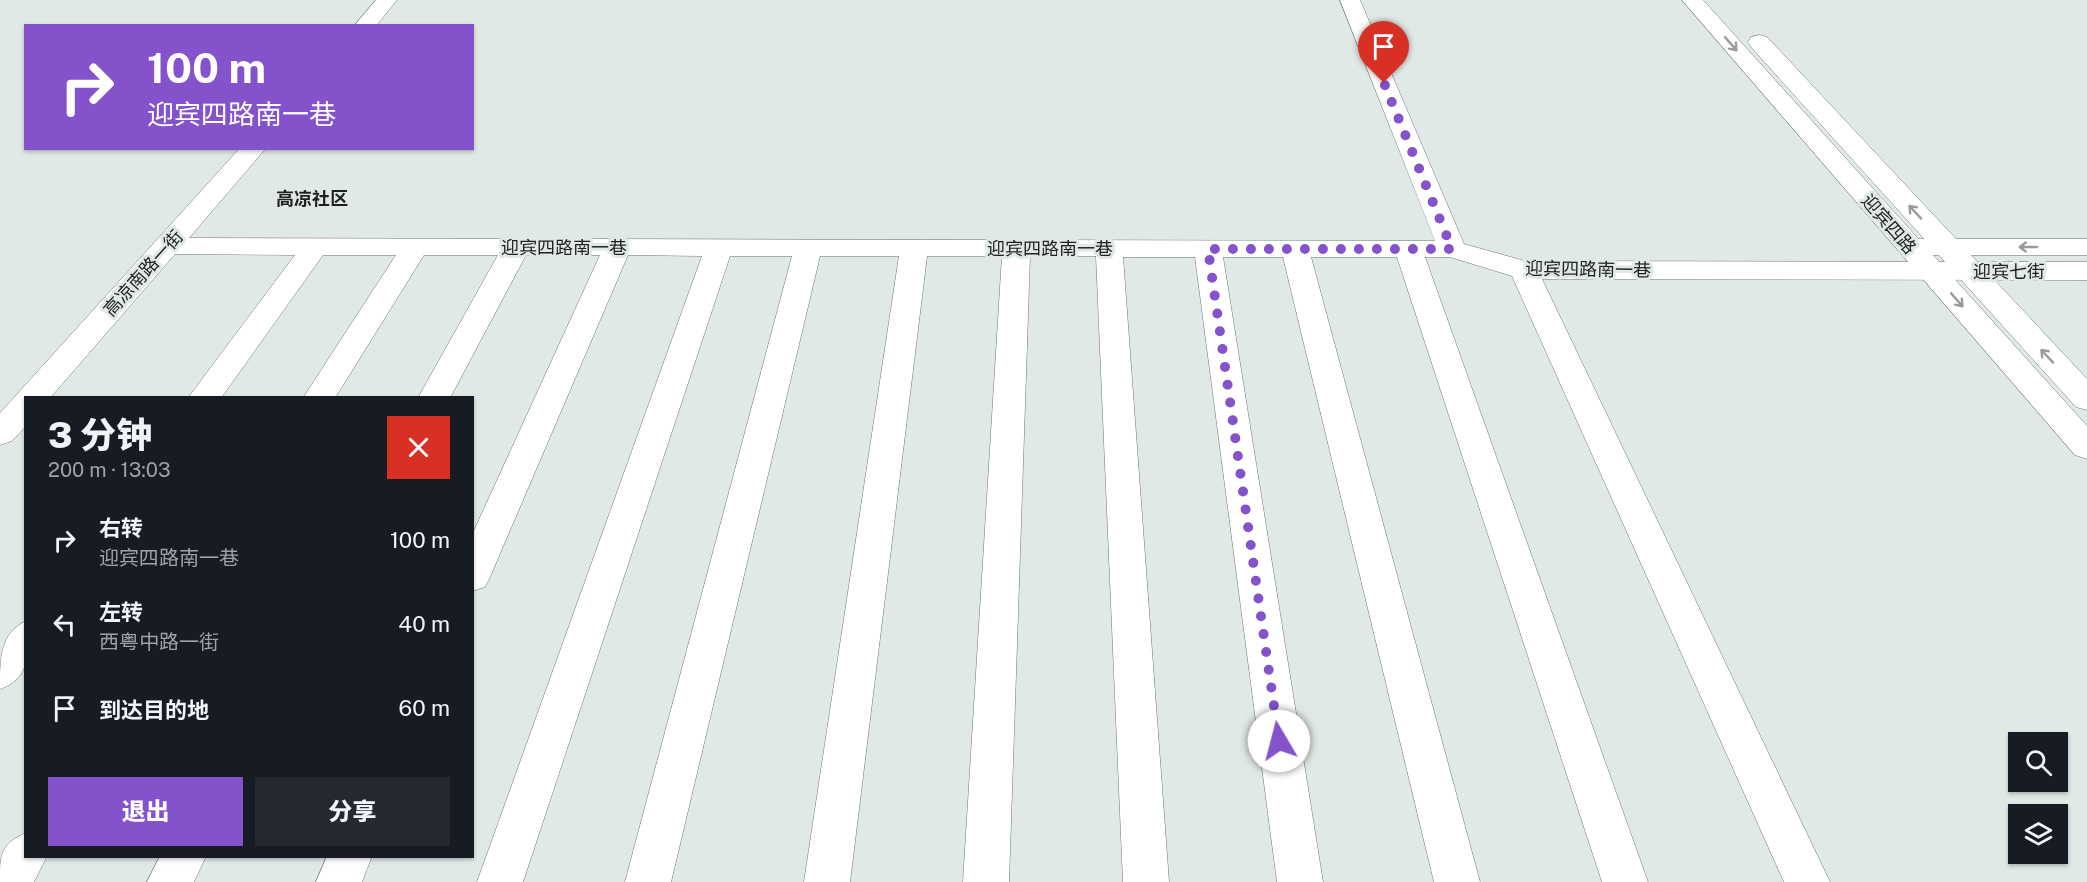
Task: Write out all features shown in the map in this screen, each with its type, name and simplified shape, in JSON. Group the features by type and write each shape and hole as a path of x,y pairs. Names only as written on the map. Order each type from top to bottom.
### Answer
{"street":[{"path":"366,24 387,0"},
{"path":"1350,0 1452,249"},
{"name":"迎宾四路","path":"1692,0 2087,447"},
{"name":"迎宾四路","path":"1720,0 2087,399"},
{"name":"高凉南路一街","path":"34,396 252,150"},
{"name":"迎宾四路南一巷","path":"167,246 1452,249 1524,270 1931,271"},
{"path":"205,396 315,247"},
{"path":"320,396 415,247"},
{"path":"435,396 516,247"},
{"path":"1910,247 2087,247"},
{"path":"474,572 617,248"},
{"path":"500,882 719,248"},
{"path":"648,882 808,248"},
{"path":"827,882 914,248"},
{"path":"986,882 1016,248"},
{"path":"1109,249 1146,882"},
{"path":"1208,249 1300,882"},
{"path":"1295,249 1457,882"},
{"path":"1408,249 1625,882"},
{"path":"1524,270 1807,882"},
{"name":"迎宾七街","path":"1931,271 2087,271"},
{"path":"0,433 24,407"},
{"path":"0,672 24,641"},
{"path":"8,882 24,857"},
{"path":"170,882 183,858"},
{"path":"339,882 349,858"}],"district":[{"name":"高凉社区","path":"312,198"}],"route":[{"path":"1279,741 1208,249 1452,249 1384,83"}]}
